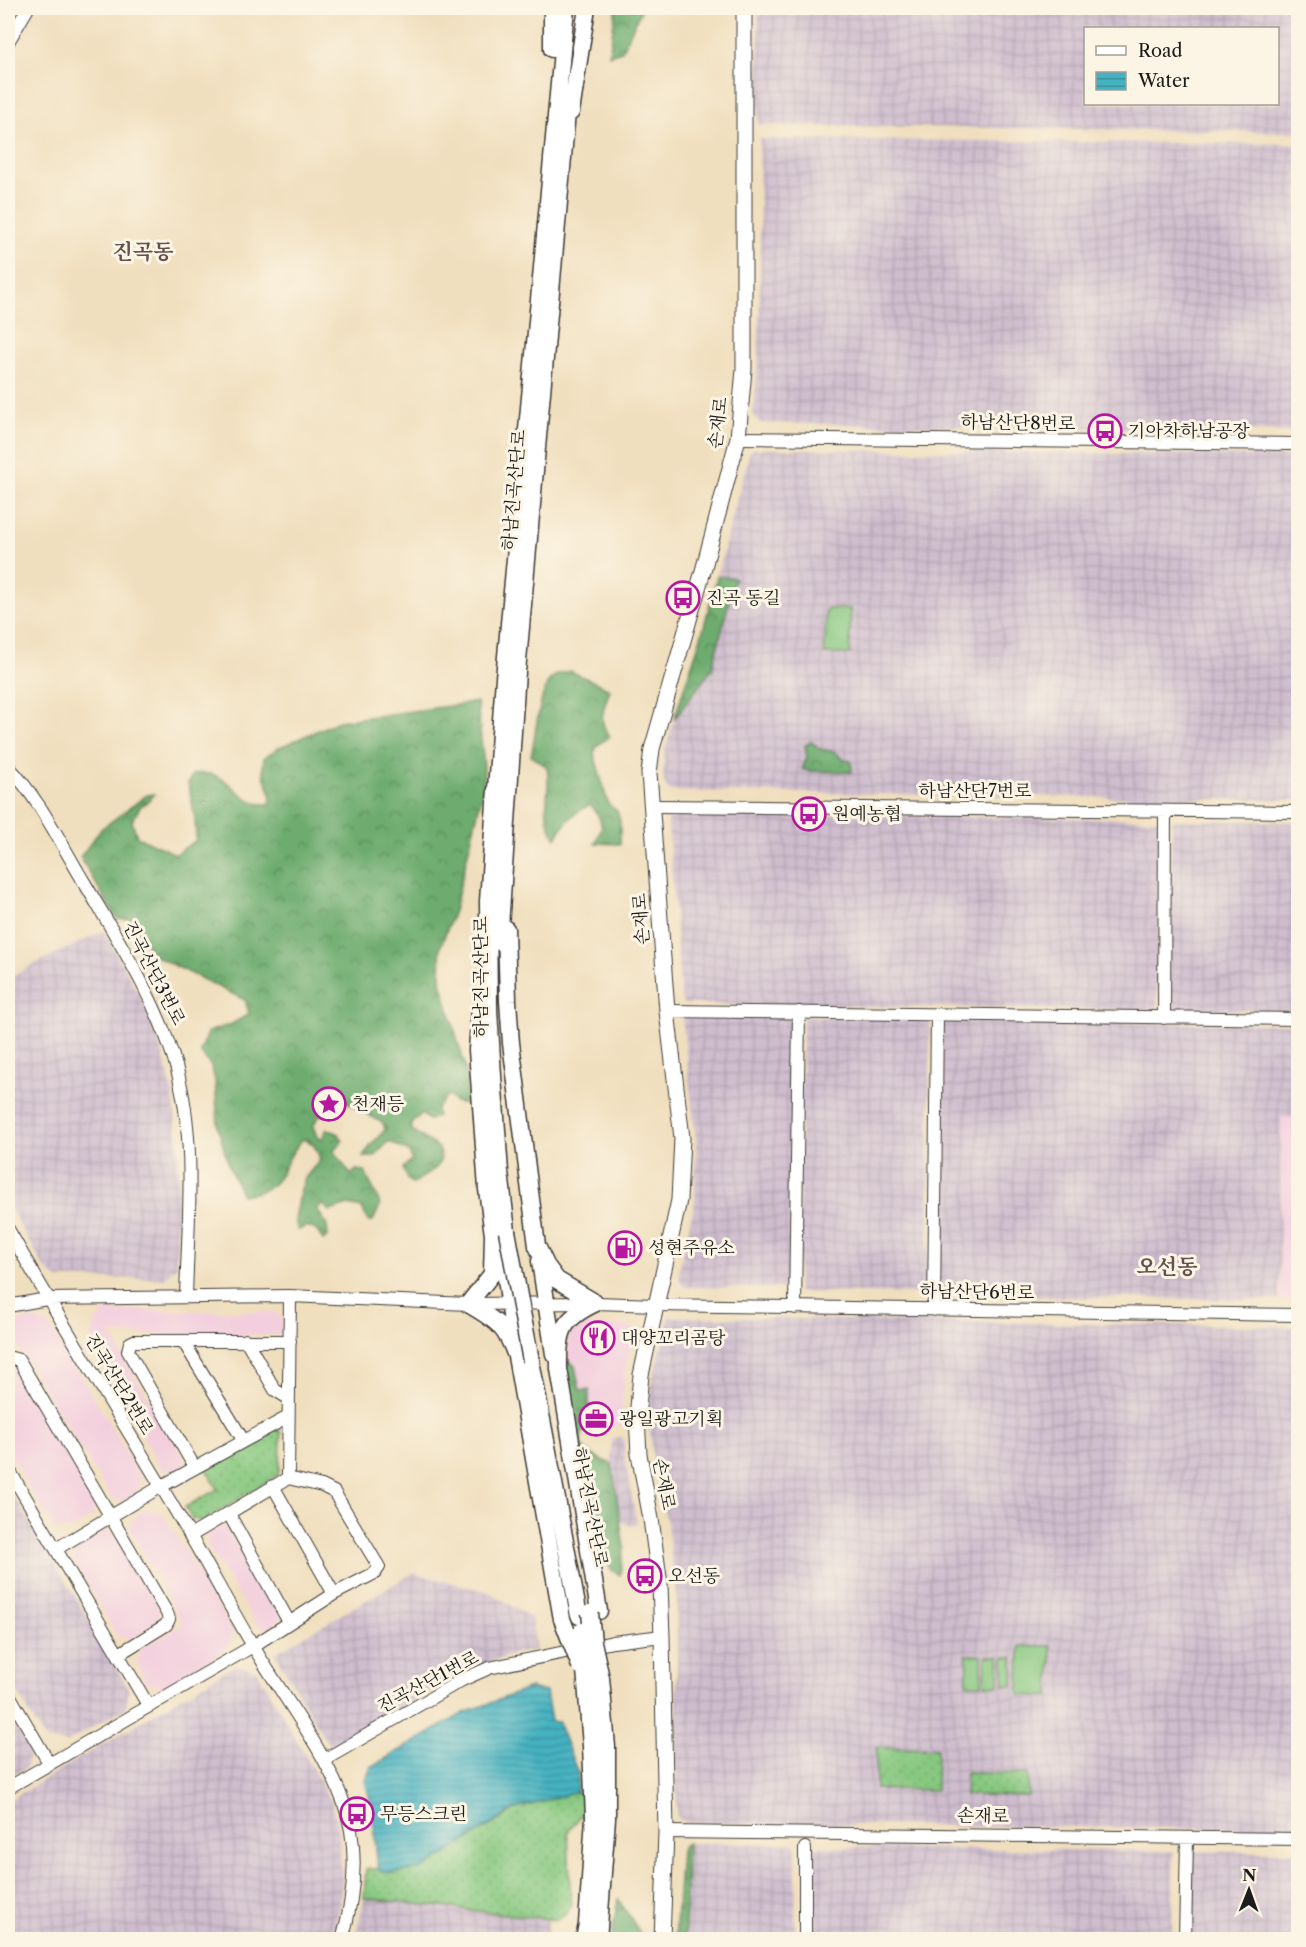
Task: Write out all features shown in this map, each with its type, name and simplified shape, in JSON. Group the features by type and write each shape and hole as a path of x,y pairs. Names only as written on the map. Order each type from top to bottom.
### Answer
{"highway":[{"path":"552,8 559,148"},
{"path":"559,148 566,8"},
{"name":"하남진곡산단로","path":"575,8 559,148 508,708 489,1010 506,1232 530,1359 589,1613 583,1639 593,1678 591,1746 600,1817 598,1940"},
{"path":"559,148 587,8"},
{"path":"495,900 507,934 508,1002 515,1082 552,1349 559,1369"},
{"path":"506,1232 506,1278 509,1304 530,1359 562,1619 593,1678"},
{"path":"506,1232 492,1274 468,1304 497,1321 512,1344 530,1359"},
{"path":"537,1246 546,1265 557,1280 596,1303"},
{"path":"589,1613 559,1369 558,1342 567,1323 576,1312 596,1303"},
{"name":"하남진곡산단로","path":"584,1940 600,1817"}],"main road":[{"name":"손재로","path":"662,1940 666,1832 660,1585 639,1454 637,1418 641,1375 679,1200 682,1138 667,1011 649,773 652,748 703,572 738,438 744,369 744,8"}],"street":[{"path":"8,42 28,8"},
{"name":"하남산단8번로","path":"738,438 1299,444"},
{"name":"진곡산단3번로","path":"8,766 29,790 124,950 152,1002 167,1038 182,1095 189,1155 186,1297"},
{"name":"하남산단7번로","path":"652,806 1299,812"},
{"path":"1164,1018 1165,811"},
{"path":"667,1011 1299,1019"},
{"path":"795,1308 799,1012"},
{"path":"934,1310 937,1014"},
{"path":"8,1229 47,1299"},
{"path":"288,1478 290,1296"},
{"path":"8,1306 47,1299 290,1296 509,1304"},
{"name":"진곡산단2번로","path":"47,1299 190,1536 253,1646"},
{"name":"하남산단6번로","path":"509,1304 596,1303 1299,1315"},
{"path":"246,1340 275,1390 288,1398"},
{"name":"진곡산단2번로","path":"195,1468 128,1351 128,1346 134,1341 290,1341"},
{"path":"183,1341 243,1440"},
{"path":"8,1357 19,1360 112,1516 169,1619 166,1625 119,1654"},
{"path":"56,1549 160,1487 288,1416"},
{"path":"8,1468 148,1705"},
{"path":"8,1788 253,1646 334,1594 375,1573 379,1567 376,1558 334,1492 322,1486 288,1478 190,1536"},
{"path":"273,1486 334,1594"},
{"path":"229,1514 289,1622"},
{"name":"진곡산단1번로","path":"324,1760 462,1680 489,1668 613,1642 662,1636"},
{"path":"253,1646 324,1760 343,1802 355,1862 353,1892 342,1940"},
{"path":"8,1693 49,1763"},
{"name":"손재로","path":"666,1832 1299,1839"},
{"path":"1185,1940 1187,1838"},
{"path":"805,1848 805,1940"}],"shaded area":[{"path":"758,8 1298,8 1298,132 758,125"},
{"path":"759,139 1298,144 1298,432 760,423 753,415 758,363"},
{"path":"753,449 1298,456 1298,800 669,791 663,774 665,751 674,719 712,669 735,579 717,576 749,454"},
{"path":"679,813 1159,819 1157,1010 683,1004 668,822 669,818"},
{"path":"1172,820 1298,822 1298,1011 1170,1009 1168,1006"},
{"path":"104,931 150,1015 173,1096 179,1150 177,1266 164,1278 58,1279 44,1268 8,1204 8,979"},
{"path":"682,1017 792,1017 795,1022 789,1288 686,1287 680,1281 679,1270 695,1201 696,1140"},
{"path":"803,1017 930,1019 928,1294 798,1292"},
{"path":"942,1020 1298,1024 1298,1117 1281,1117 1279,1300 938,1295"},
{"path":"1281,1117 1298,1117 1298,1300 1279,1300"},
{"path":"105,1310 275,1312 283,1318 282,1331 278,1335 110,1334 186,1462 185,1468 176,1472 162,1470 92,1344 92,1330"},
{"path":"669,1317 1298,1327 1298,1829 685,1823 677,1816 677,1603 667,1522 648,1419 652,1381"},
{"path":"34,1319 49,1324 141,1476 136,1494 124,1501 112,1499 17,1345 8,1350 8,1323"},
{"path":"574,1324 633,1328 634,1333 625,1368 622,1401 623,1426 581,1425 581,1412 588,1412 589,1390 580,1390 575,1366 567,1359 567,1340"},
{"path":"8,1367 15,1369 97,1506 92,1517 69,1530 54,1529 8,1452"},
{"path":"621,1436 624,1440 624,1455 637,1524 632,1526 621,1522 611,1460 612,1440"},
{"path":"8,1486 129,1690 125,1708 66,1743 45,1740 8,1676"},
{"path":"148,1509 163,1514 233,1631 228,1648 165,1687 146,1682 136,1663 140,1649 183,1625 130,1529 134,1516"},
{"path":"218,1527 226,1528 280,1616 278,1622 271,1627 262,1628 257,1625 207,1545 207,1535"},
{"path":"104,1530 114,1533 160,1609 159,1622 130,1639 117,1636 73,1560 76,1547"},
{"path":"413,1573 489,1592 531,1618 536,1650 513,1654 463,1672 337,1746 327,1743 275,1653"},
{"path":"235,1665 257,1670 332,1803 339,1832 342,1880 340,1907 330,1939 8,1939 8,1801"},
{"path":"8,1710 30,1750 26,1768 8,1778"},
{"path":"687,1843 796,1844 795,1939 685,1940"},
{"path":"814,1847 1174,1851 1172,1939 813,1939"},
{"path":"1191,1851 1298,1852 1298,1939 1190,1940"},
{"path":"364,1898 548,1920 548,1939 355,1939"}],"green space":[{"path":"616,8 642,8 622,51 609,55"},
{"path":"717,576 735,578 712,669 674,719 702,634"},
{"path":"826,609 850,609 850,654 825,654"},
{"path":"570,671 610,689 604,707 603,725 610,736 597,746 594,753 608,804 617,811 620,821 620,844 595,843 602,827 591,805 570,818 556,838 548,820 547,767 531,756 540,707 549,681 558,674"},
{"path":"477,702 484,767 483,791 454,911 440,948 441,982 465,1066 468,1104 455,1102 448,1095 436,1109 437,1116 429,1120 421,1114 412,1123 412,1131 439,1148 441,1159 437,1167 413,1184 407,1179 403,1168 412,1160 409,1152 389,1141 374,1157 363,1157 385,1130 383,1123 343,1100 332,1111 319,1116 313,1126 317,1137 322,1139 327,1129 337,1133 343,1140 333,1149 335,1153 351,1175 356,1170 365,1171 380,1206 373,1221 368,1221 362,1208 348,1205 330,1211 322,1204 317,1209 327,1226 328,1236 323,1240 316,1230 307,1226 298,1230 295,1220 305,1178 320,1160 316,1149 310,1142 303,1139 275,1183 257,1193 242,1195 229,1167 218,1127 215,1080 211,1066 200,1052 208,1032 232,1024 249,1014 245,1000 155,956 128,919 117,919 80,857 101,829 147,795 154,794 140,807 132,821 137,837 176,854 196,840 195,818 188,783 193,774 214,775 248,799 256,803 270,804 270,792 263,772 264,758 278,748 339,721"},
{"path":"812,742 820,749 835,752 844,760 851,761 852,772 802,769 807,758 805,745"},
{"path":"567,1359 575,1366 580,1390 589,1390 589,1412 581,1412 581,1425 603,1426 602,1433 584,1430 581,1437 584,1448 588,1452 612,1464 624,1548 620,1575 610,1569 604,1549 591,1534 565,1366"},
{"path":"274,1428 281,1432 278,1475 203,1521 192,1519 185,1507 218,1489 206,1469"},
{"path":"1020,1646 1051,1646 1050,1696 1019,1695"},
{"path":"967,1655 982,1655 982,1684 967,1684"},
{"path":"986,1656 999,1656 999,1685 985,1685"},
{"path":"1004,1657 1013,1657 1013,1685 1004,1685"},
{"path":"876,1748 937,1749 936,1790 876,1789"},
{"path":"966,1773 1028,1774 1028,1796 965,1795"},
{"path":"583,1792 583,1813 568,1832 571,1906 567,1913 557,1920 364,1898 366,1869 378,1869 391,1873 422,1869 516,1809"},
{"path":"687,1843 685,1939 675,1939 681,1850"},
{"path":"618,1899 644,1939 611,1939"}],"water":[{"path":"530,1688 546,1692 551,1721 558,1722 578,1773 577,1792 515,1809 422,1869 391,1873 378,1869 372,1808 365,1781 371,1767 464,1713"}],"place":[{"name":"기아차하남공장","path":"1105,431"},
{"name":"진곡 동길","path":"683,598"},
{"name":"원예농협","path":"809,814"},
{"name":"천재등","path":"329,1104"},
{"name":"성현주유소","path":"625,1248"},
{"name":"대양꼬리곰탕","path":"598,1338"},
{"name":"광일광고기획","path":"596,1419"},
{"name":"오선동","path":"645,1576"},
{"name":"무등스크린","path":"357,1814"}],"district":[{"name":"진곡동","path":"143,252"},
{"name":"오선동","path":"1167,1267"}]}
